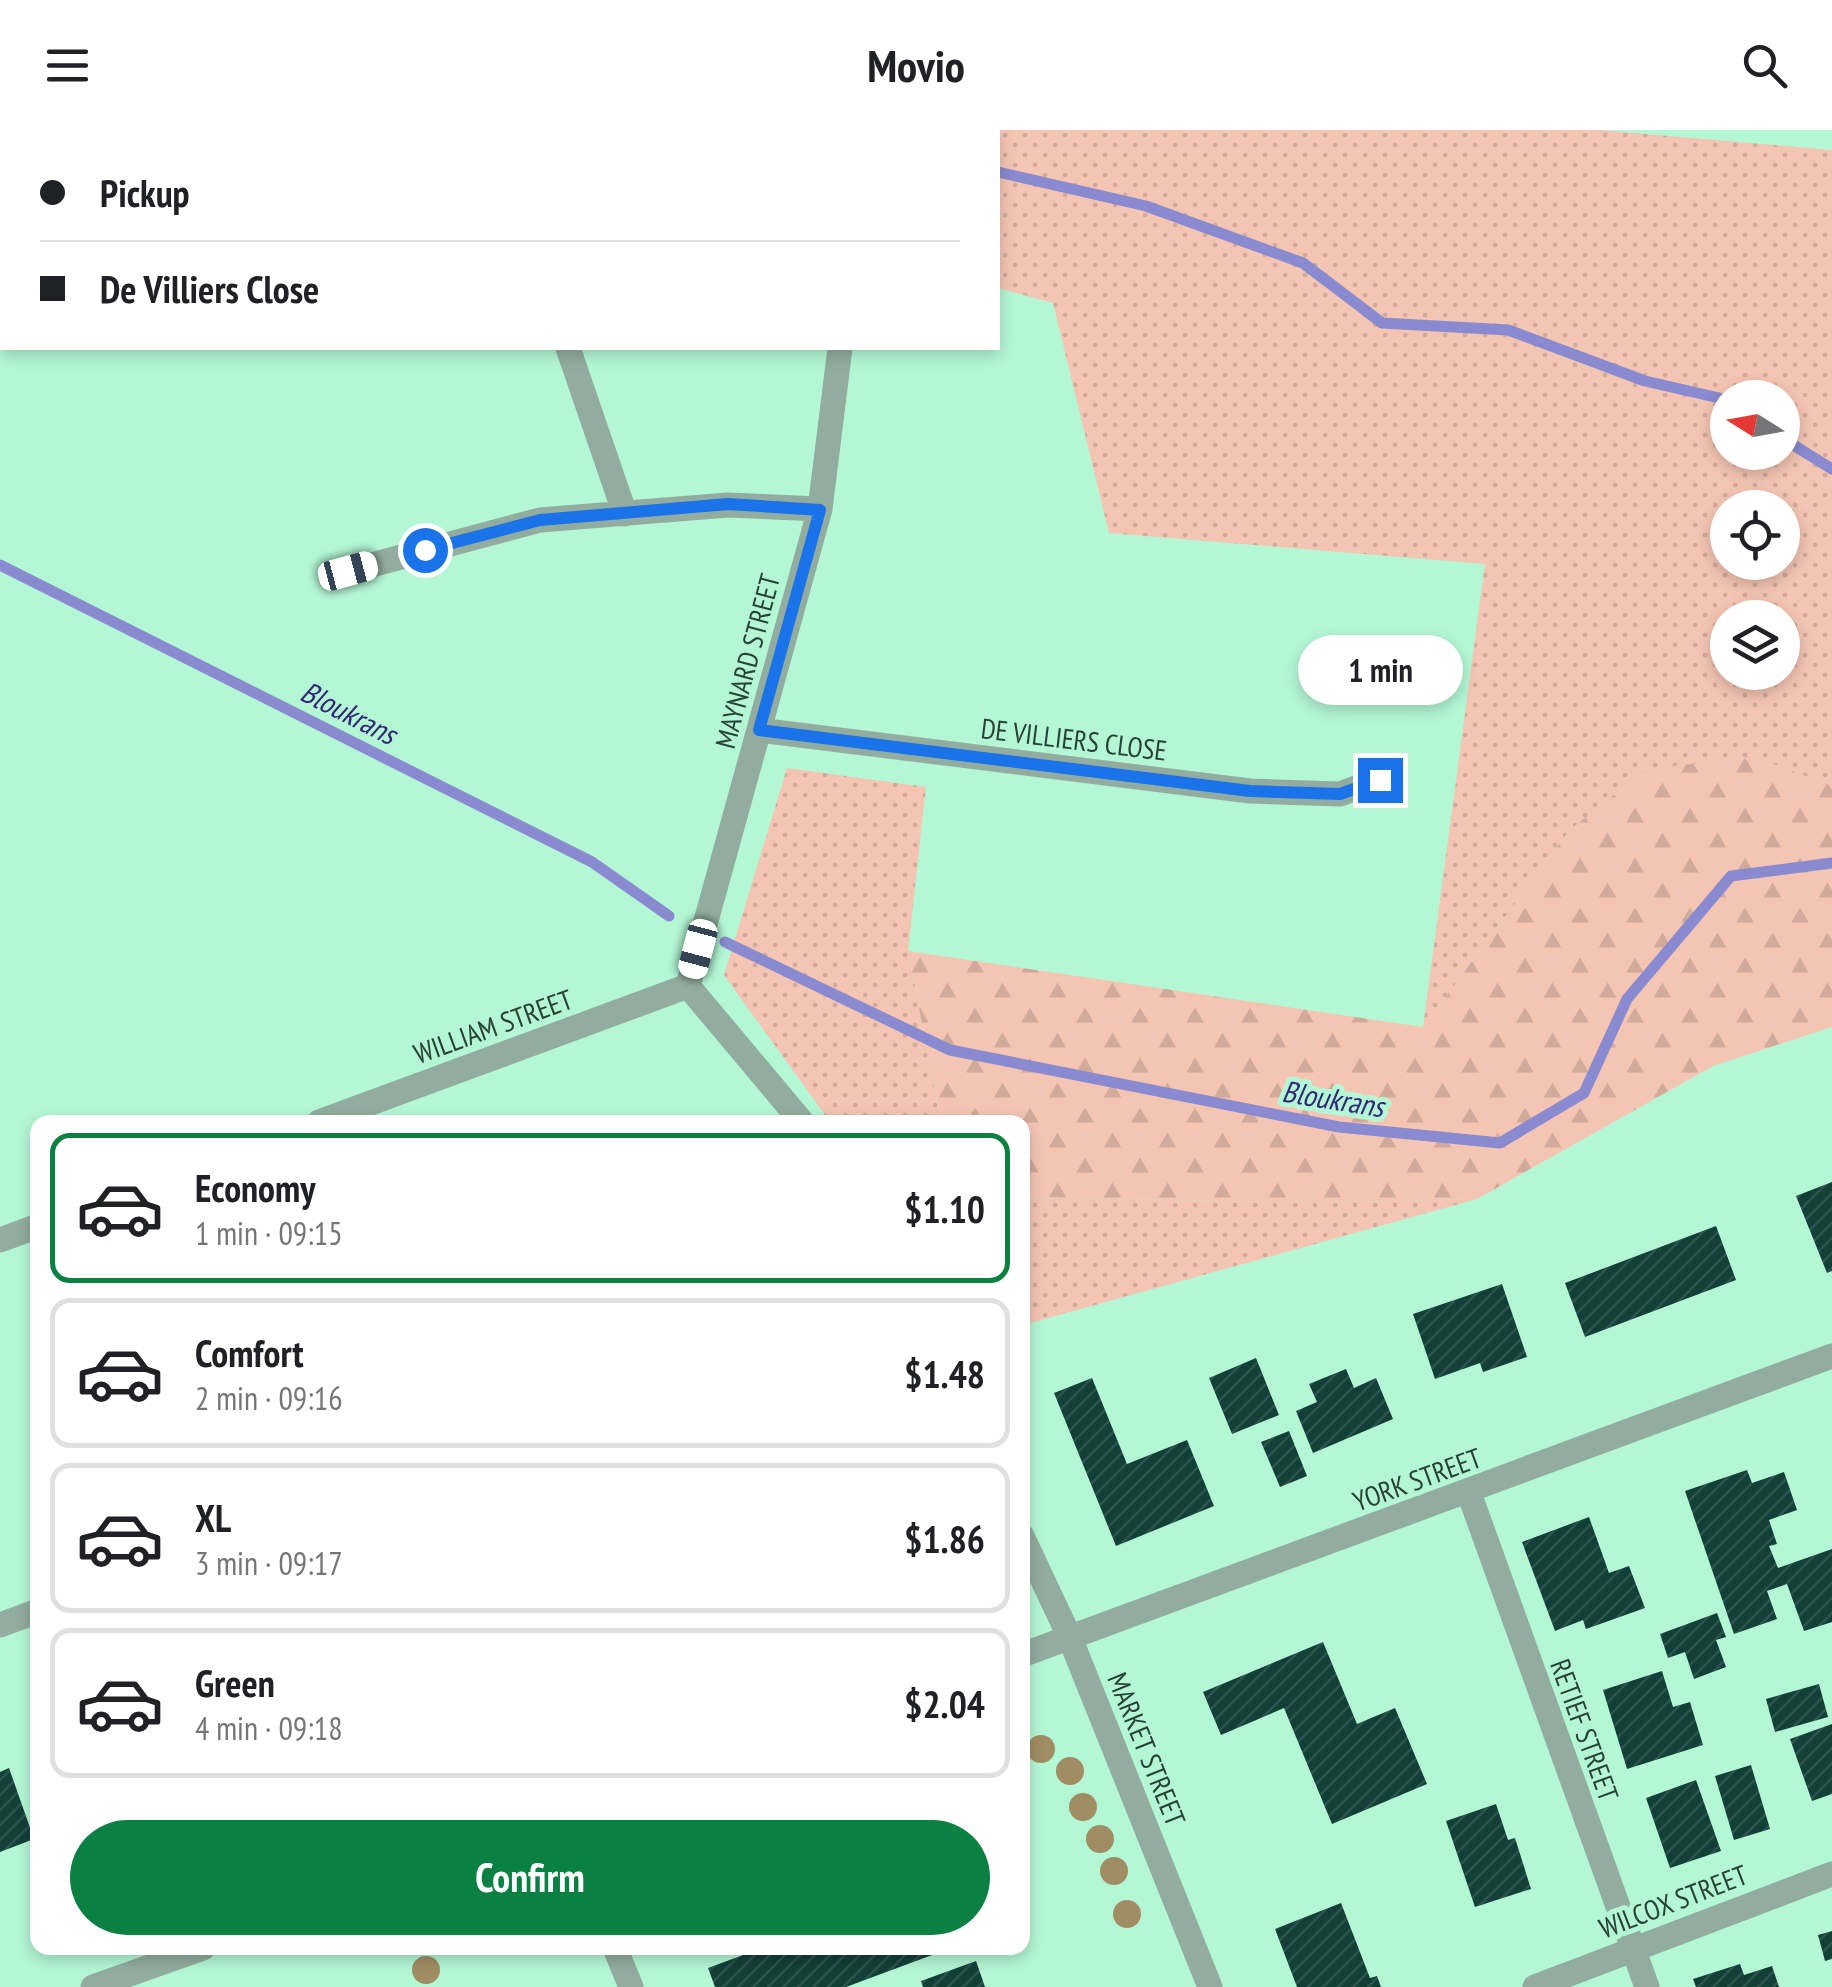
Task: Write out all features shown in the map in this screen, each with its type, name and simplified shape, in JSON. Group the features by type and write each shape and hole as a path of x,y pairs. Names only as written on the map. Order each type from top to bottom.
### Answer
{"street":[{"path":"569,350 625,514"},
{"name":"MAYNARD STREET","path":"688,986 820,510 840,350"},
{"path":"348,571 540,520 728,504 820,510"},
{"name":"DE VILLIERS CLOSE","path":"759,730 1250,791 1340,794 1380,780"},
{"path":"688,986 796,1115"},
{"name":"WILLIAM STREET","path":"337,1115 688,986"},
{"path":"0,1240 30,1229"},
{"name":"YORK STREET","path":"1030,1652 1832,1356"},
{"name":"RETIEF STREET","path":"1469,1492 1647,1987"},
{"name":"MARKET STREET","path":"1030,1553 1070,1638 1210,1987"},
{"path":"0,1625 30,1614"},
{"name":"WILCOX STREET","path":"1535,1987 1631,1947 1832,1874"},
{"path":"92,1987 183,1955"},
{"path":"617,1955 625,1985"}],"green space":[{"path":"1000,130 1599,130 1832,150 1832,786 1570,830 1423,1027 1485,564 1109,533 1053,303 1000,289"},
{"path":"1755,757 1832,786 1832,1027 1713,1066 1477,1199 1317,1203 1030,1197 1030,1115 940,1115 908,951 1423,1027 1570,830 1646,769"},
{"path":"787,768 926,787 908,951 940,1115 825,1115 724,975"},
{"path":"1030,1197 1317,1203 1477,1199 1030,1323"}],"building":[{"path":"1832,1182 1832,1271 1827,1273 1796,1196"},
{"path":"1716,1226 1736,1280 1585,1337 1565,1283"},
{"path":"1502,1284 1527,1357 1483,1372 1480,1363 1435,1379 1413,1314"},
{"path":"1256,1358 1279,1415 1232,1434 1209,1378"},
{"path":"1346,1369 1354,1388 1376,1378 1393,1419 1313,1453 1296,1411 1317,1402 1309,1384"},
{"path":"1092,1378 1127,1464 1187,1440 1214,1506 1116,1546 1054,1393"},
{"path":"1289,1431 1307,1476 1280,1487 1261,1442"},
{"path":"1747,1470 1752,1483 1784,1472 1797,1510 1769,1520 1777,1544 1769,1546 1778,1568 1832,1549 1832,1622 1804,1631 1787,1584 1767,1591 1777,1619 1734,1634 1685,1491"},
{"path":"1589,1517 1609,1573 1629,1566 1645,1608 1586,1629 1583,1620 1555,1631 1522,1542"},
{"path":"1717,1613 1726,1637 1716,1640 1726,1667 1694,1679 1685,1652 1668,1658 1660,1634"},
{"path":"1323,1642 1357,1724 1395,1708 1427,1784 1332,1824 1284,1708 1221,1735 1203,1692"},
{"path":"1662,1671 1673,1707 1690,1702 1703,1745 1627,1769 1603,1690"},
{"path":"1819,1684 1828,1717 1775,1732 1766,1699"},
{"path":"1832,1724 1832,1794 1812,1801 1790,1739"},
{"path":"1751,1765 1770,1829 1734,1840 1715,1776"},
{"path":"9,1768 30,1828 30,1841 0,1852 0,1772"},
{"path":"1696,1780 1721,1851 1670,1868 1646,1798"},
{"path":"1496,1804 1508,1840 1515,1838 1531,1889 1475,1907 1446,1821"},
{"path":"1341,1903 1370,1978 1377,1976 1381,1987 1297,1987 1275,1929"},
{"path":"1832,1931 1832,1959 1825,1961 1818,1935"},
{"path":"743,1955 932,1955 846,1987 715,1987 708,1968"},
{"path":"976,1961 985,1987 923,1987 921,1981"},
{"path":"1740,1964 1744,1975 1772,1966 1779,1987 1696,1987 1693,1979"}],"waterway":[{"path":"1000,172 1146,206 1303,263 1382,323 1508,330 1645,381 1710,396"},
{"path":"1800,449 1832,469"},
{"name":"Bloukrans","path":"0,565 592,862 669,916"},
{"name":"Bloukrans","path":"725,942 950,1050 1339,1127 1500,1143 1584,1093 1627,999 1731,876 1832,863"}],"route":[{"path":"425,550 540,520 728,504 820,510 759,730 1250,791 1340,794 1380,780"}]}
